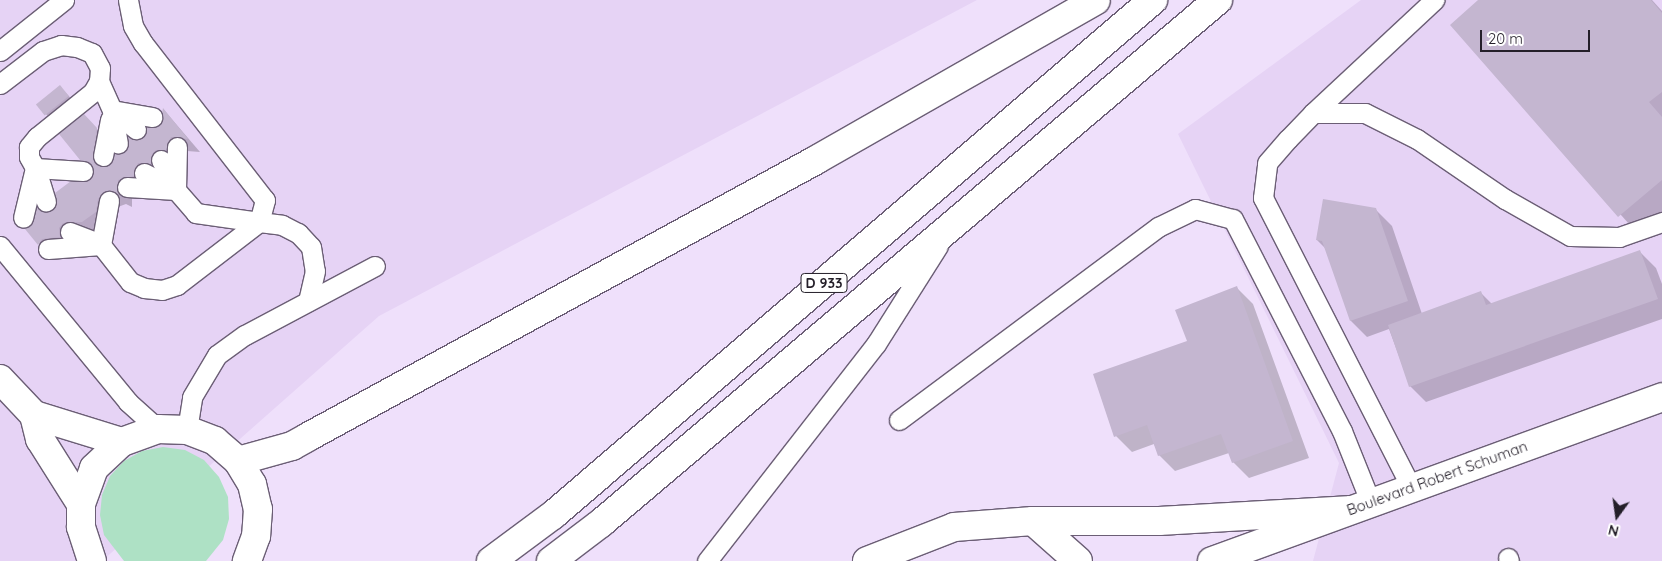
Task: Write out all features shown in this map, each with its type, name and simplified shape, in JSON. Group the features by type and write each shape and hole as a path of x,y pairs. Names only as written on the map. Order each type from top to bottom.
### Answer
{"main road":[{"path":"238,460 292,446 308,438 816,160 1096,0"},
{"name":"D 933","path":"491,561 553,514 1153,0"},
{"name":"D 933","path":"551,561 601,523 1218,0"},
{"path":"0,379 34,415 40,439 81,504"},
{"name":"Boulevard Robert Schuman","path":"1212,561 1359,505 1662,397"},
{"path":"34,415 122,442"},
{"path":"92,561 81,527 81,504 94,468 122,442 158,429 187,430 215,441 238,460 252,484 258,509 255,555"},
{"path":"867,561 954,527 1033,521 1159,521 1359,505"},
{"path":"1033,521 1078,561"}],"lane":[{"path":"0,51 64,0"},
{"path":"77,226 101,245 130,282 144,288 162,290 177,285 259,222 265,200 143,43 134,26 128,0"},
{"path":"1410,487 1263,198 1267,163 1313,113 1434,0"},
{"path":"0,84 43,50 61,45 77,46 92,53 100,68 99,81 93,92 36,137 29,147 29,156 52,196"},
{"path":"99,81 112,110 118,143"},
{"path":"112,110 152,117"},
{"path":"112,110 136,130"},
{"path":"103,156 112,110"},
{"path":"1313,113 1364,113 1417,139 1505,198 1570,236 1619,237 1662,222"},
{"path":"176,190 177,147"},
{"path":"161,160 176,190 196,213 282,225 298,233 311,246 316,271 308,301"},
{"path":"35,168 52,196"},
{"path":"35,168 52,196"},
{"path":"144,173 176,190"},
{"path":"126,187 176,190"},
{"path":"898,420 1158,227 1195,209 1233,219 1342,431 1359,505"},
{"path":"77,226 101,245"},
{"path":"77,226 101,245"},
{"path":"707,561 876,344 947,231"},
{"path":"0,246 128,402 158,429"},
{"path":"187,430 192,397 217,355 245,335 375,266"}],"shaded area":[{"path":"0,0 977,0 379,316 102,561 0,561"},
{"path":"1361,0 1662,0 1662,561 1313,561 1339,463 1178,134"}],"green space":[{"path":"163,447 185,450 204,460 219,477 228,497 229,519 223,540 206,561 124,561 104,535 100,515 102,495 110,476 124,461 142,451"}],"building":[{"path":"1478,0 1651,0 1662,13 1662,92 1649,102 1662,117 1662,180 1618,217 1450,25"},
{"path":"60,85 69,96 45,115 36,105"},
{"path":"163,108 188,139 171,137 166,150 156,150 152,154 151,164 138,163 134,176 118,180 118,194 105,191 98,199 96,212 82,222 63,223 59,228 60,237 42,239 38,245 25,229 31,225 37,208 50,212 57,204 55,193 71,181 88,181 94,172 90,162 80,160 59,134 84,114 97,128 93,160 96,165 106,167 112,163 115,154 126,151 128,137 140,139 147,128 160,125"},
{"path":"1323,199 1376,208 1408,301 1350,321 1322,241 1316,240"},
{"path":"1640,250 1658,299 1409,387 1388,325 1481,291 1486,305"},
{"path":"1237,286 1293,441 1232,463 1221,434 1158,456 1147,425 1114,437 1093,374 1187,341 1175,310"}]}
